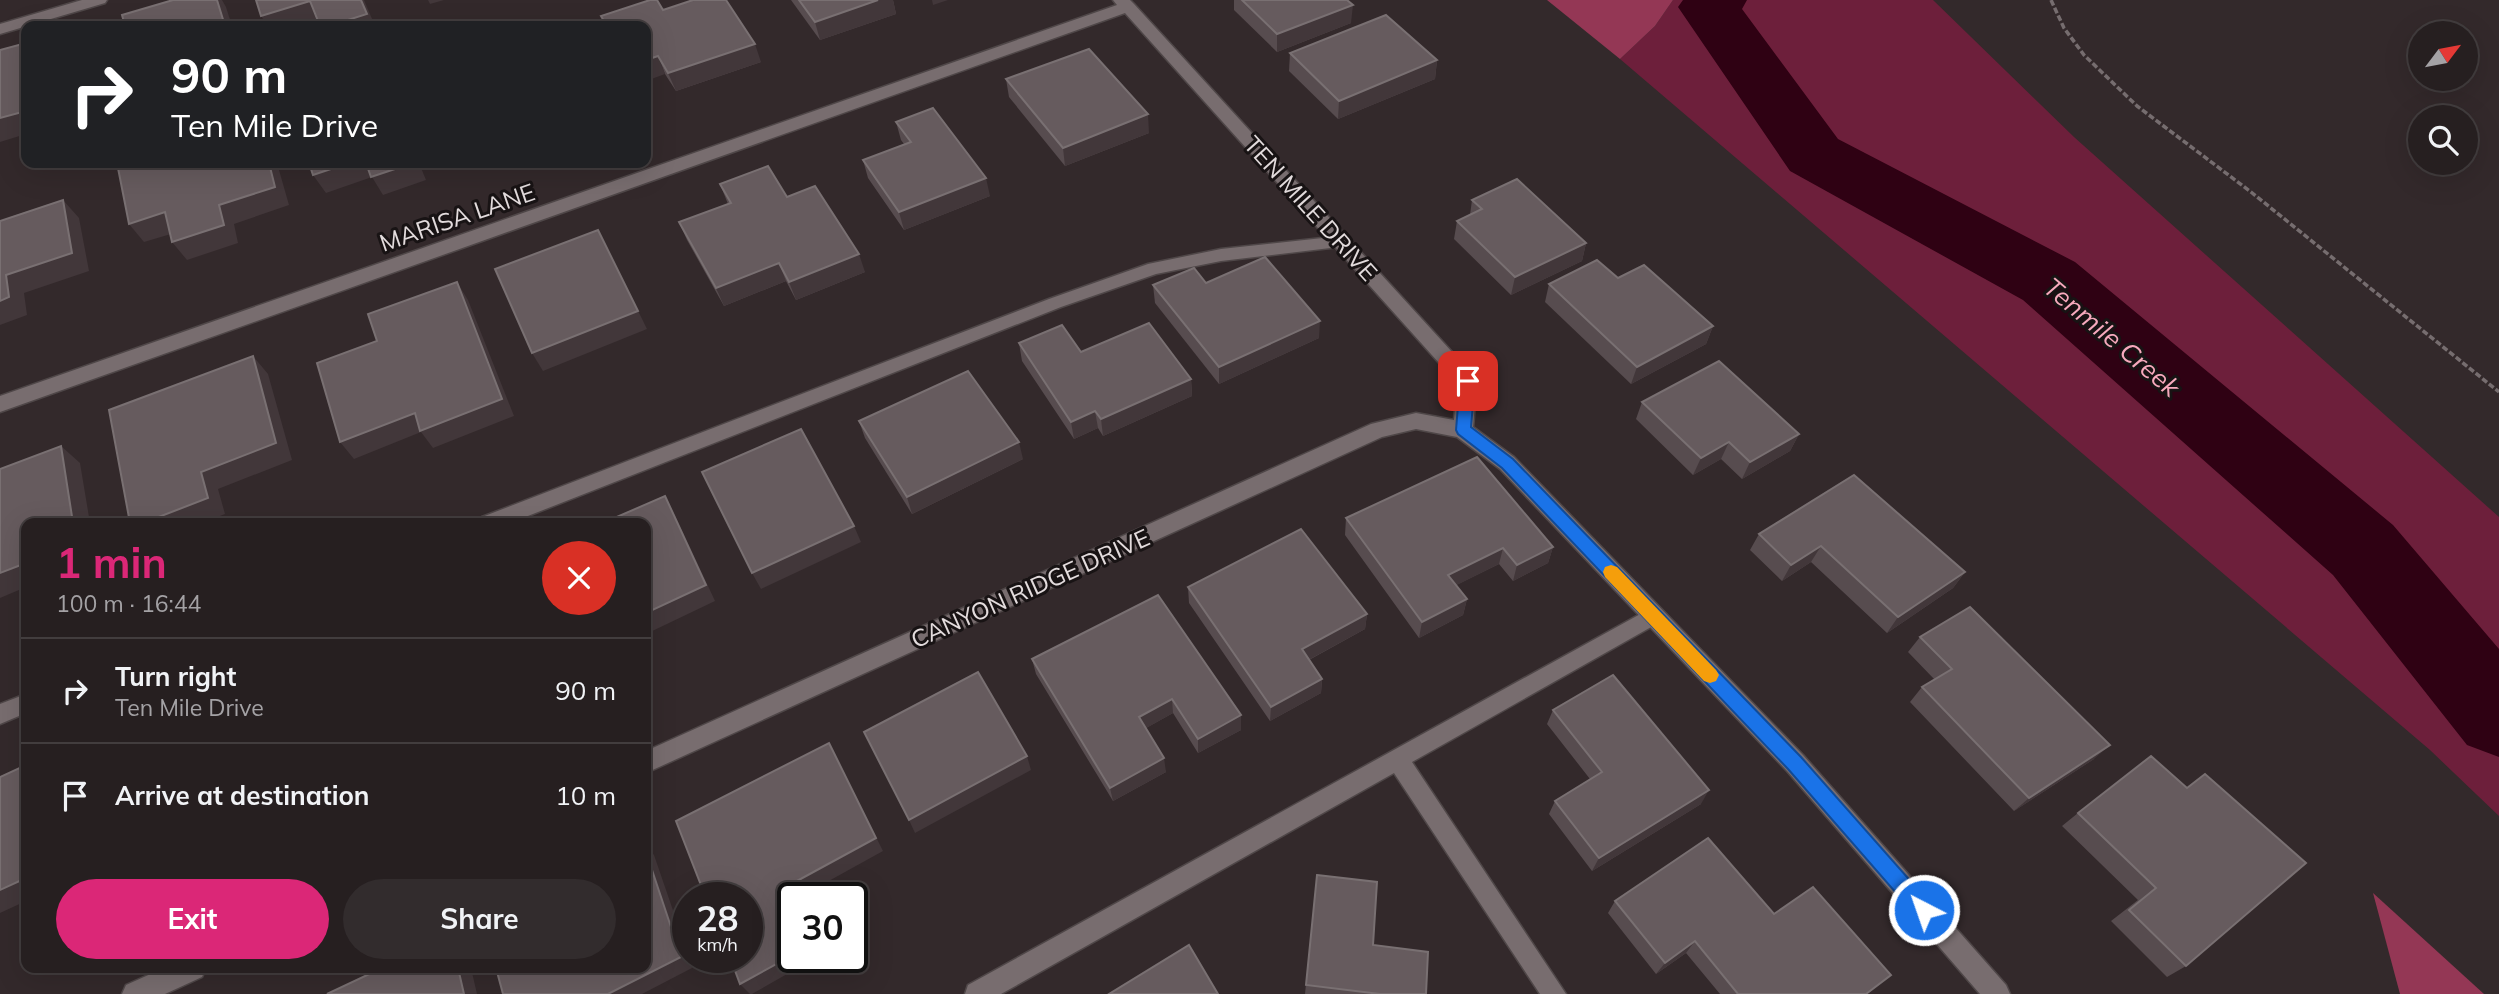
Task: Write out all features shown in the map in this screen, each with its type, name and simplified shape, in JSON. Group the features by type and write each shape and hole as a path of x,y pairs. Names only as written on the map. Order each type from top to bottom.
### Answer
{"street":[{"path":"27,21 99,0"},
{"name":"TEN MILE DRIVE","path":"1125,4 1468,381 1463,430"},
{"name":"MARISA LANE","path":"0,404 1125,4"},
{"path":"0,29 21,23"},
{"name":"CANYON RIDGE DRIVE","path":"651,760 1378,430 1416,421 1463,430"},
{"path":"1463,430 1507,463 1795,763 1997,994"},
{"path":"135,994 181,973"}],"lane":[{"path":"502,518 1055,303 1154,268 1221,255 1341,242"},
{"path":"977,994 1653,616"},
{"path":"0,714 21,706"},
{"path":"1397,759 1554,994"}],"path":[{"path":"2051,0 2055,13 2077,47 2111,85 2313,240 2387,303 2470,365 2499,392"}],"shaded area":[{"path":"1547,0 1673,0 1655,26 1620,59"},
{"path":"1673,0 1933,0 2074,137 2499,517 2499,816 2430,750 1620,59 1655,26"},
{"path":"2373,893 2484,994 2400,994"}],"building":[{"path":"173,0 217,0 223,21 124,21 122,15"},
{"path":"256,0 361,0 367,14 345,21 318,21 310,1 261,16"},
{"path":"650,0 657,0 663,10 693,0 726,0 755,44 668,73 658,56 651,58 651,21 604,21 601,16"},
{"path":"799,0 878,0 815,22"},
{"path":"1242,0 1347,0 1353,5 1277,34"},
{"path":"1386,15 1437,60 1339,101 1290,53"},
{"path":"21,44 21,112 0,118 0,50"},
{"path":"1089,49 1148,114 1063,148 1006,79"},
{"path":"933,108 986,178 899,212 863,160 911,142 896,122"},
{"path":"768,166 787,197 815,186 859,254 789,282 779,263 716,288 679,222 731,203 720,184"},
{"path":"118,168 270,168 275,187 219,205 224,225 172,242 165,212 129,224"},
{"path":"311,168 334,168 313,175"},
{"path":"368,168 398,168 371,177"},
{"path":"1517,179 1586,243 1515,277 1457,221 1482,209 1472,200"},
{"path":"63,200 72,253 6,275 9,297 0,301 0,221"},
{"path":"598,230 638,311 532,353 495,269"},
{"path":"1265,257 1320,321 1219,367 1153,285 1194,268 1206,283"},
{"path":"1597,260 1618,278 1644,265 1713,326 1637,367 1549,284"},
{"path":"457,282 502,399 420,431 415,413 340,442 317,363 377,341 368,314"},
{"path":"1149,323 1191,379 1101,419 1095,411 1071,422 1019,343 1062,325 1081,352"},
{"path":"253,356 276,443 201,472 208,498 156,518 129,518 109,410"},
{"path":"1719,361 1799,434 1750,462 1729,442 1701,458 1642,402"},
{"path":"968,371 1019,442 907,497 859,421"},
{"path":"801,429 854,526 752,573 702,472"},
{"path":"61,446 72,518 21,518 21,565 0,573 0,469"},
{"path":"1477,457 1553,547 1517,565 1503,548 1448,575 1467,599 1422,622 1346,518"},
{"path":"1854,475 1965,572 1898,617 1821,546 1791,565 1759,534"},
{"path":"665,496 706,585 651,611 651,518 614,518"},
{"path":"1301,529 1367,614 1302,649 1322,679 1271,707 1188,587"},
{"path":"1158,595 1241,715 1198,739 1172,699 1139,717 1164,758 1110,788 1032,659"},
{"path":"1970,607 2110,745 2029,798 1922,687 1952,669 1920,637"},
{"path":"978,672 1027,756 909,820 864,732"},
{"path":"1613,675 1709,790 1599,858 1555,801 1602,772 1553,710"},
{"path":"829,743 876,838 795,882 777,882 777,964 763,971 763,882 700,882 676,821"},
{"path":"2151,756 2187,788 2205,774 2306,863 2186,966 2129,910 2156,888 2078,813"},
{"path":"21,767 21,880 0,890 0,777"},
{"path":"1708,838 1774,914 1813,887 1891,975 1866,994 1738,994 1695,941 1665,963 1615,901"},
{"path":"651,867 672,930 672,962 651,972"},
{"path":"1317,875 1377,882 1373,945 1428,952 1426,994 1380,994 1306,985"},
{"path":"1189,945 1218,994 1109,994"},
{"path":"371,973 459,973 464,994 327,994"},
{"path":"497,973 649,973 608,994 503,994"},
{"path":"736,973 760,973 740,984"}],"waterway":[{"name":"Tenmile Creek","path":"1717,0 1709,7 1814,155 2049,281 2363,550 2499,716"}],"slow traffic":[{"path":"1611,572 1710,675"}],"route":[{"path":"1468,381 1463,430 1507,463 1795,763 1924,910"}]}
